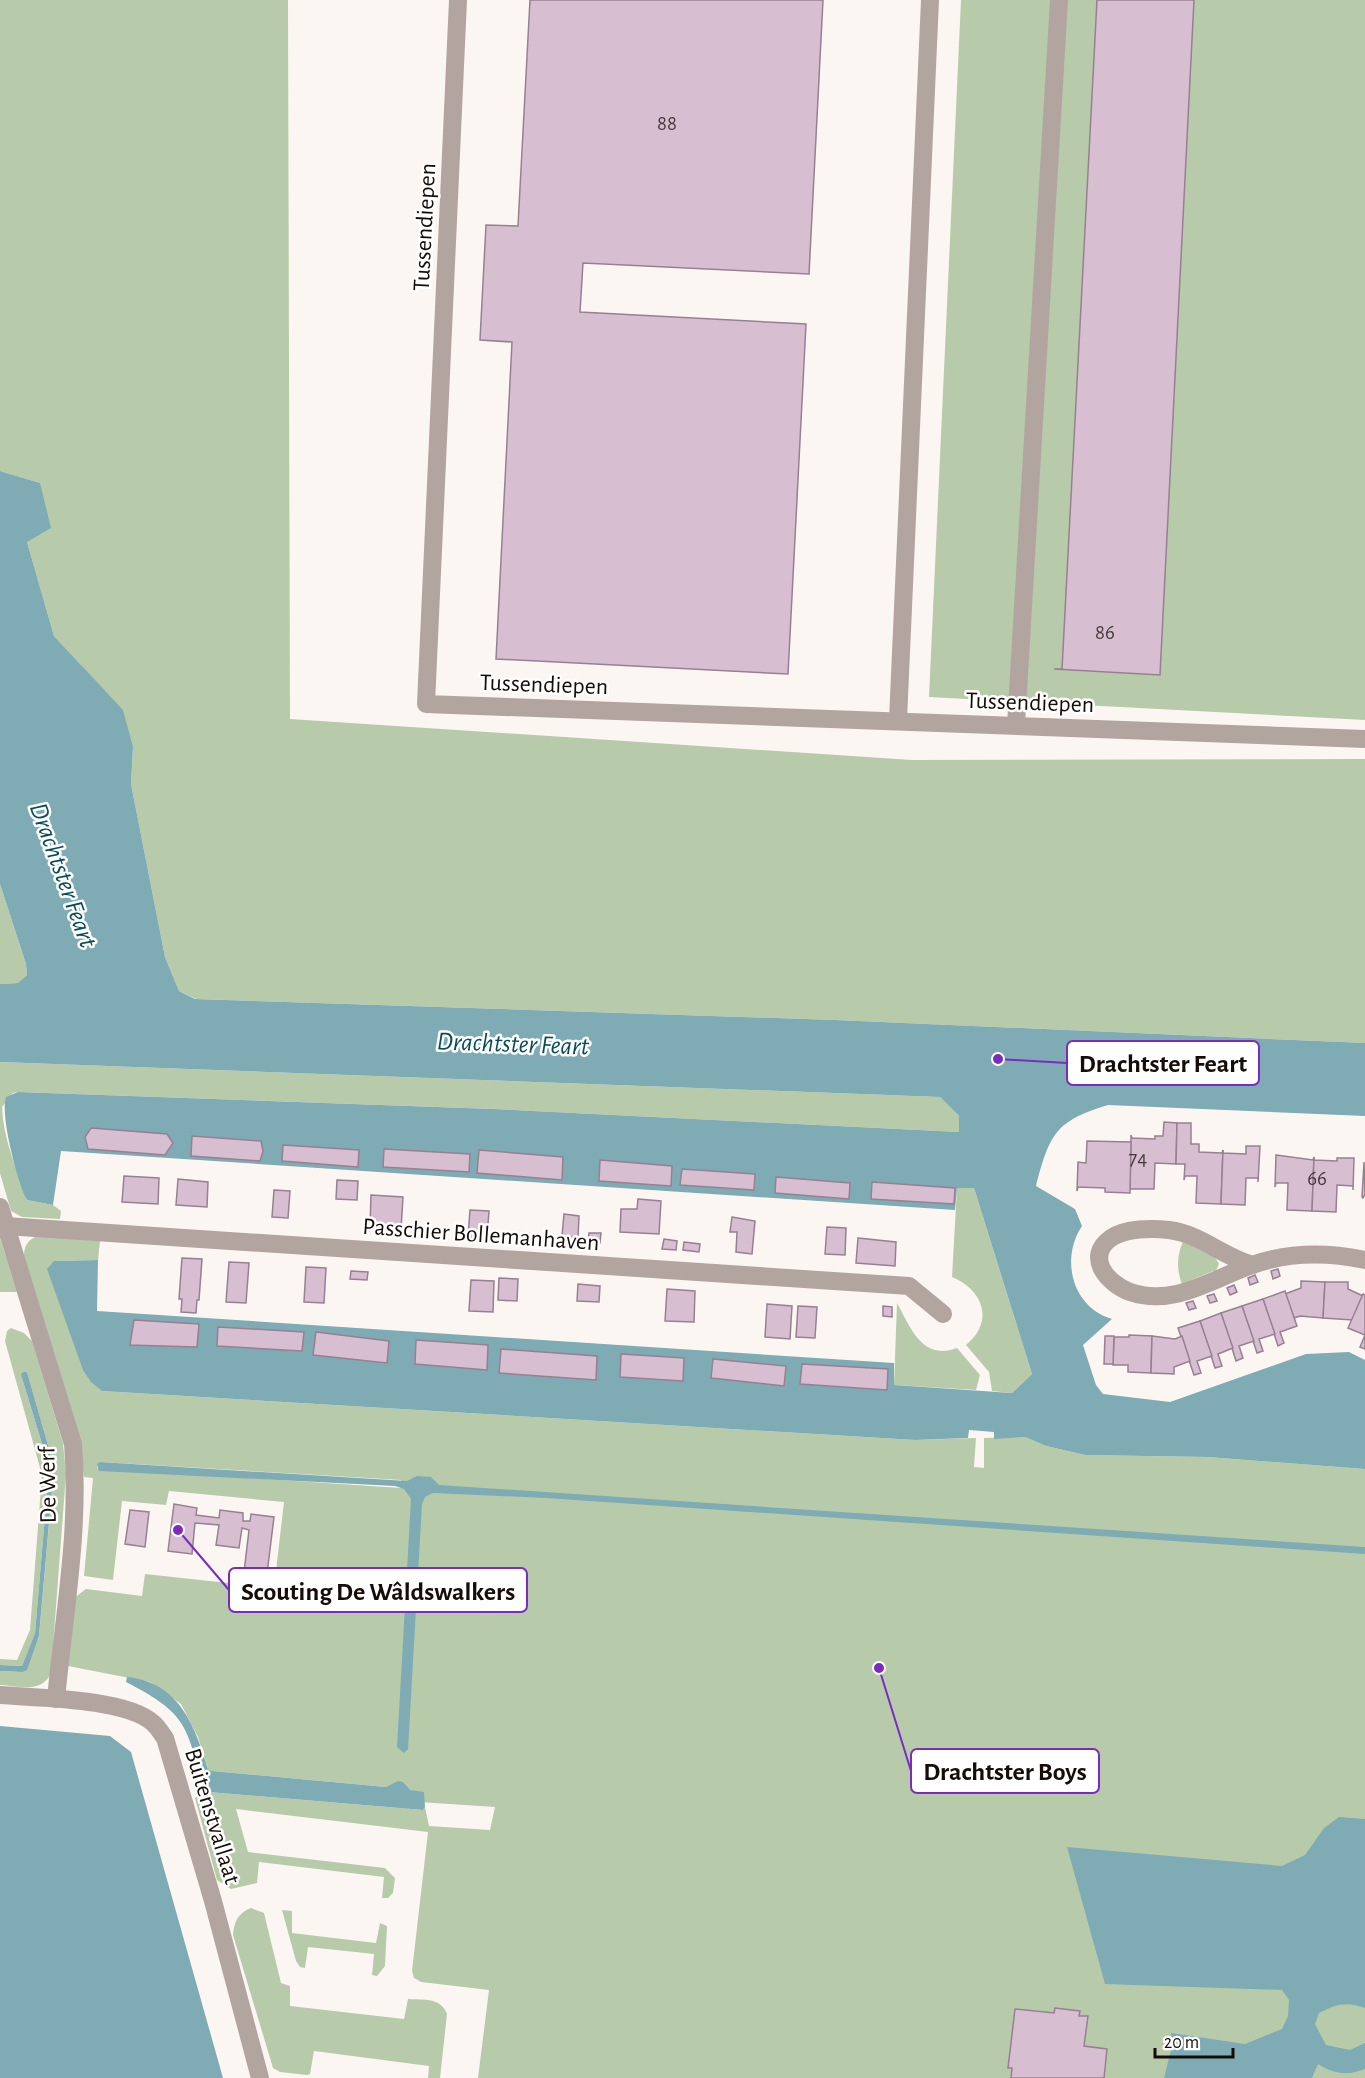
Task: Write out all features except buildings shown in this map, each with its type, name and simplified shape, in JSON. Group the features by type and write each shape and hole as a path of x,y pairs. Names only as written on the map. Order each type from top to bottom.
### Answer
{"street":[{"name":"Tussendiepen","path":"458,0 426,704 1365,739"},
{"path":"898,720 930,0"},
{"path":"1016,725 1059,0"},
{"name":"De Werf","path":"0,1207 73,1444 75,1475 56,1699"},
{"name":"Passchier Bollemanhaven","path":"5,1226 909,1286 944,1314"},
{"path":"1253,1265 1227,1256 1203,1240 1186,1234 1153,1229 1128,1232 1110,1239 1102,1250 1099,1262 1103,1274 1121,1288 1131,1292 1161,1295 1197,1289 1253,1265 1305,1254 1331,1254 1365,1260"},
{"name":"Buitenstvallaat","path":"0,1695 111,1705 135,1712 153,1723 165,1738 213,1901 260,2078"}],"green space":[{"path":"0,0 288,0 290,719 912,760 1365,759 1365,1043 835,1020 196,999 179,991 165,957 131,784 133,747 81,665 54,636 27,542 40,483 0,471"},
{"path":"961,0 1365,0 1365,720 929,697"},
{"path":"0,884 26,964 27,975 18,983 0,984"},
{"path":"0,1062 940,1097 959,1116 959,1132 493,1109 18,1092 13,1093 2,1107 3,1119 11,1154 27,1200 53,1205 61,1211 60,1219 22,1217 11,1211 0,1173"},
{"path":"957,1188 974,1188 1032,1374 1012,1393 992,1391 989,1372 966,1345 975,1336 980,1326 982,1307 971,1290 952,1277"},
{"path":"38,1236 100,1241 98,1260 54,1261 102,1391 915,1440 976,1438 974,1467 984,1468 984,1438 1025,1437 1046,1446 1085,1455 1207,1457 1365,1469 1365,2078 478,2078 489,1990 421,1982 414,1978 412,1971 428,1832 236,1809 248,1852 385,1868 395,1878 393,1893 388,1898 382,1898 384,1877 259,1862 257,1883 231,1889 217,1880 195,1798 204,1790 423,1810 425,1807 429,1826 490,1830 495,1807 388,1800 386,1787 212,1771 208,1769 198,1737 181,1704 150,1682 68,1666 74,1598 86,1589 142,1596 145,1574 274,1588 284,1502 169,1491 166,1505 122,1501 113,1580 84,1576 93,1478 84,1477 77,1428 24,1256 27,1243","holes":["100,1462 401,1480 401,1488 97,1468"]},
{"path":"0,1238 17,1292 0,1292"},
{"path":"1183,1241 1199,1247 1217,1260 1219,1264 1215,1273 1213,1271 1182,1284 1178,1262"},
{"path":"897,1303 913,1332 926,1346 945,1351 957,1348 980,1375 976,1390 894,1385"},
{"path":"11,1328 24,1333 32,1341 63,1443 66,1474 51,1673 42,1684 29,1687 0,1685 0,1671 22,1672 39,1637 53,1479 50,1452 27,1372 22,1378 43,1447 48,1481 35,1633 22,1666 0,1665 0,1659 17,1660 30,1630 42,1475 5,1341 7,1331"},
{"path":"251,1908 264,1913 281,1983 290,1986 290,2006 404,2019 408,1999 431,2000 440,2005 447,2014 440,2078 428,2078 429,2066 314,2051 310,2074 280,2072 273,2068 233,1935 238,1918"},
{"path":"282,1910 292,1911 292,1933 376,1943 380,1923 387,1926 385,1966 377,1976 372,1975 374,1954 308,1947 305,1968 300,1967 296,1961"}],"water":[{"path":"0,471 40,483 51,528 27,542 54,636 123,710 133,747 131,784 165,957 179,991 195,999 835,1020 1365,1043 1365,1116 1108,1105 1076,1117 1057,1132 1046,1154 1036,1186 1075,1209 1082,1226 1075,1239 1072,1253 1071,1267 1074,1280 1087,1304 1098,1313 1112,1319 1083,1345 1096,1385 1103,1394 1170,1402 1306,1354 1349,1352 1365,1360 1365,1469 1207,1457 1085,1455 1046,1446 1025,1437 994,1439 994,1432 969,1430 968,1438 915,1440 102,1391 91,1382 83,1370 47,1269 54,1261 98,1260 97,1311 894,1363 894,1385 1012,1393 1032,1374 974,1188 957,1188 955,1210 61,1151 53,1205 27,1200 14,1164 5,1118 6,1097 18,1092 493,1109 959,1132 959,1116 940,1097 0,1062 0,984 18,983 27,975 26,964 0,884"},
{"path":"27,1372 50,1452 53,1478 39,1636 27,1670 22,1672 0,1671 0,1665 22,1666 35,1633 48,1481 43,1447 21,1374"},
{"path":"100,1462 407,1481 417,1476 431,1477 439,1485 1365,1547 1365,1554 546,1498 433,1493 425,1497 422,1504 408,1749 404,1753 397,1747 411,1499 404,1489 395,1486 99,1471 97,1464"},
{"path":"127,1677 160,1687 172,1697 190,1722 208,1769 212,1771 386,1787 398,1781 403,1782 410,1790 424,1792 425,1807 423,1810 204,1790 193,1750 182,1724 162,1703 126,1682"},
{"path":"0,1726 110,1736 131,1752 223,2078 0,2078"},
{"path":"1339,1817 1365,1819 1365,2008 1347,2004 1331,2007 1319,2013 1315,2024 1326,2045 1350,2050 1365,2043 1365,2069 1353,2073 1341,2073 1318,2064 1312,2078 1164,2078 1172,2046 1171,2033 1245,2044 1282,2029 1288,2016 1289,2000 1282,1990 1105,1984 1067,1847 1282,1866 1305,1855 1324,1828"}],"place":[{"name":"Drachtster Feart","path":"998,1059"},
{"name":"Scouting De Wâldswalkers","path":"178,1530"},
{"name":"Drachtster Boys","path":"879,1668"}]}
